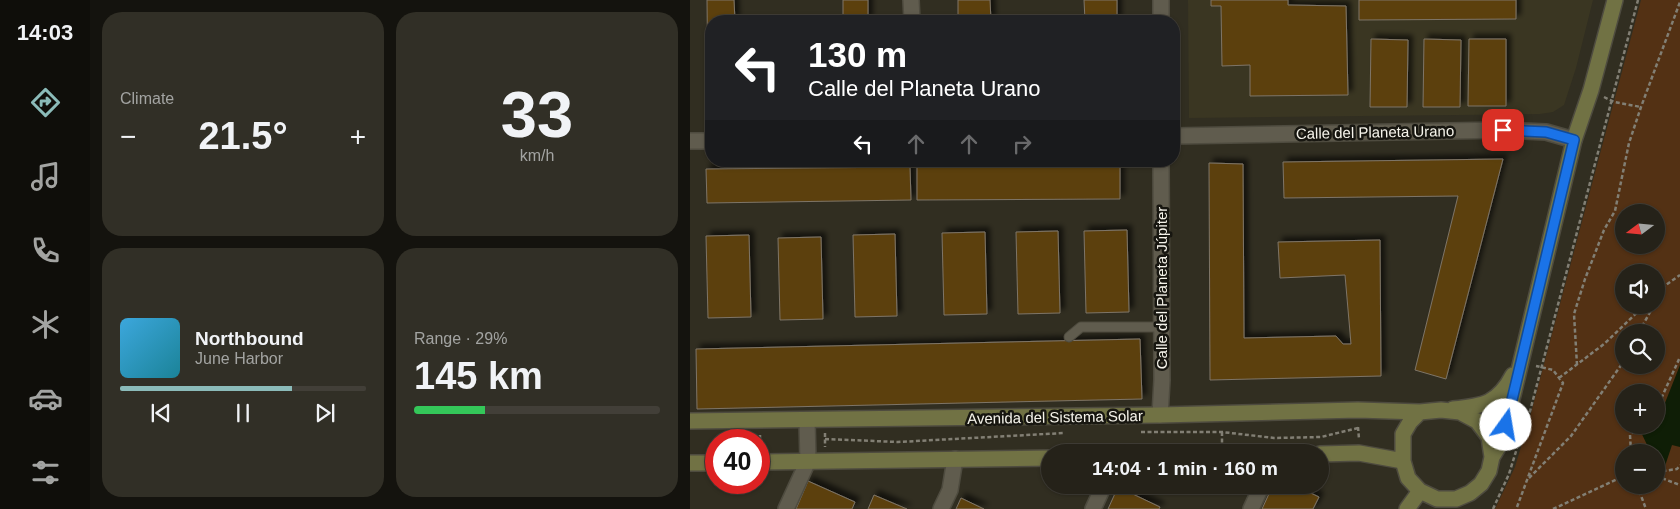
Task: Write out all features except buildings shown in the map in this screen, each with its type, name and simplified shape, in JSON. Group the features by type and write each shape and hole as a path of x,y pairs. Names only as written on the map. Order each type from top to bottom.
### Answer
{"street":[{"path":"911,0 912,15"},
{"path":"1161,0 1161,15"},
{"path":"1521,360 1506,388 1490,402 1478,407 1420,412 1410,422 1404,434 1403,461 1408,478 1420,491 1456,504 1481,484 1489,471 1492,457 1502,441 1574,140 1591,90 1614,0"},
{"name":"Calle del Planeta Urano","path":"1180,136 1503,130 1546,132 1574,140"},
{"path":"690,141 705,140"},
{"name":"Calle del Planeta Júpiter","path":"1160,167 1162,380 1160,415"},
{"name":"Avenida del Sistema Solar","path":"690,421 1160,415 1358,410 1420,412"},
{"path":"1441,410 1460,412 1477,421 1489,438 1492,457"},
{"path":"786,509 808,461 807,420"},
{"path":"1329,454 1359,453 1403,461"},
{"path":"770,462 1041,458"},
{"path":"941,509 950,490 955,459"},
{"path":"690,463 705,463"},
{"path":"1407,509 1420,491"},
{"path":"1093,509 1100,494"},
{"path":"1252,509 1258,494"}],"lane":[{"path":"1069,337 1081,327 1162,327"}],"path":[{"path":"1493,509 1509,474 1529,415 1638,0"},
{"path":"1577,365 1574,314 1604,230 1615,211 1629,143 1680,2"},
{"path":"1591,90 1611,100 1641,107"},
{"path":"1665,286 1680,275"},
{"path":"1559,378 1604,344 1636,314"},
{"path":"1665,390 1680,358"},
{"path":"1517,508 1563,383 1553,370 1541,368 1521,360"},
{"path":"1527,479 1571,436 1615,374"},
{"path":"1358,410 1359,453"},
{"path":"1014,417 1016,437"},
{"path":"826,420 826,461"},
{"path":"759,421 759,429"},
{"path":"1139,432 1222,432 1274,438 1321,437 1358,428"},
{"path":"1222,432 1222,444"},
{"path":"825,439 898,442 1064,433"},
{"path":"1665,471 1676,469 1680,465"},
{"path":"1665,479 1680,485"},
{"path":"1553,509 1615,480"},
{"path":"1640,494 1646,509"}],"shaded area":[{"path":"1188,0 1593,0 1576,68 1564,105 1553,112 1540,114 1189,118"},
{"path":"1641,0 1680,0 1680,509 1495,509 1515,467"},
{"path":"1680,365 1680,447 1672,445 1665,466 1665,444 1647,444 1642,434 1665,434 1665,403"}],"route":[{"path":"1503,130 1546,132 1574,140 1506,425"}]}
